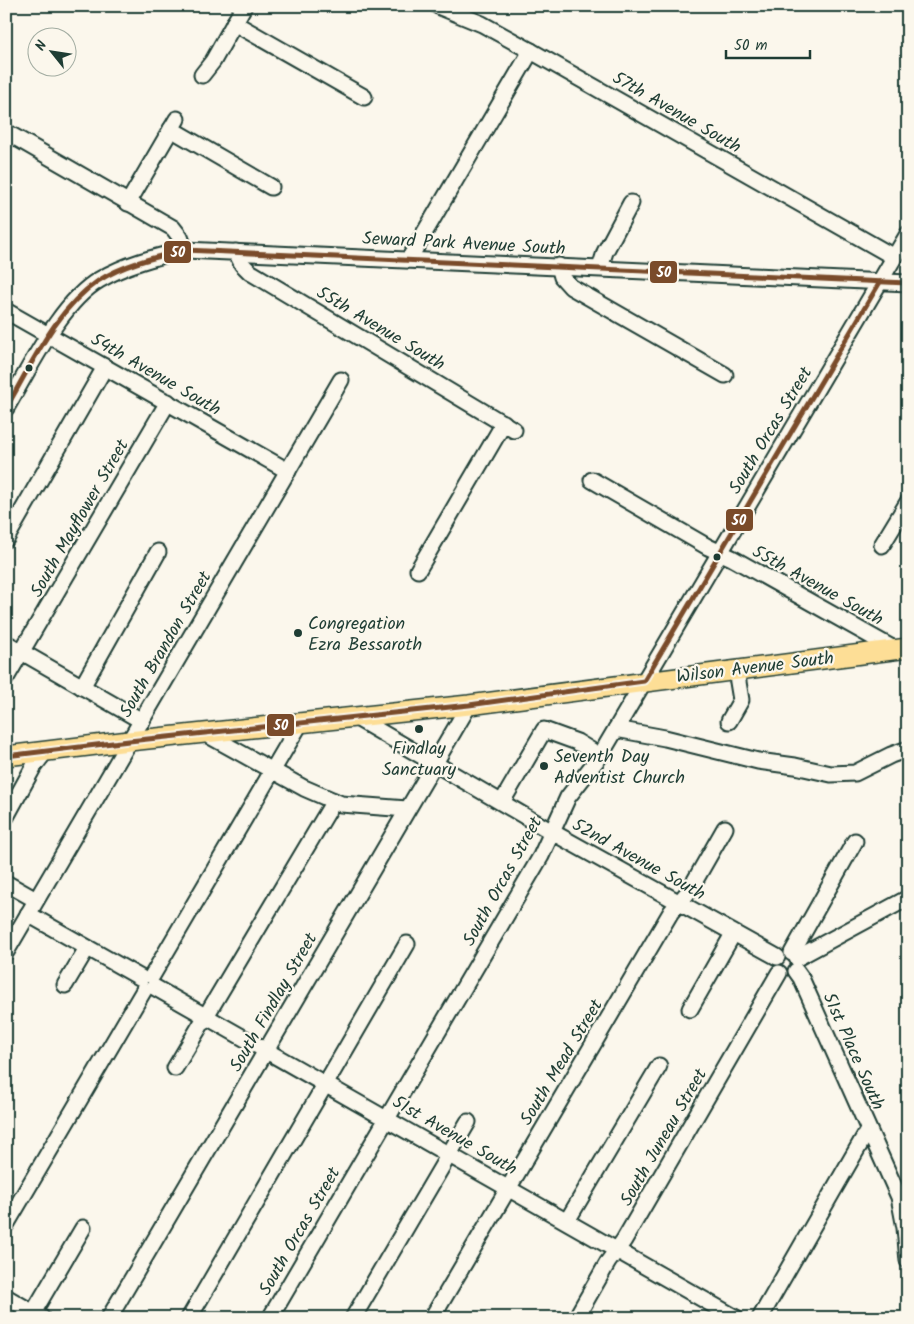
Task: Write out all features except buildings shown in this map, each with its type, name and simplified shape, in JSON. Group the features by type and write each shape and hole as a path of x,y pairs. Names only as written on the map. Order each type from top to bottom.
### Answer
{"main road":[{"name":"Wilson Avenue South","path":"6,756 469,705 901,649"}],"street":[{"path":"202,75 244,6"},
{"name":"57th Avenue South","path":"438,6 482,24 894,257"},
{"path":"234,23 364,97"},
{"path":"409,259 531,51"},
{"path":"128,203 174,124 271,187"},
{"path":"6,132 172,228 180,237 185,250"},
{"path":"600,268 605,252 631,203"},
{"name":"South Orcas Street","path":"270,1318 541,856 568,797 600,756 908,234"},
{"name":"Seward Park Avenue South","path":"6,408 49,335 76,298 98,280 122,268 148,258 185,250 908,283"},
{"name":"55th Avenue South","path":"236,252 242,264 250,272 509,427 418,570"},
{"path":"559,266 562,277 571,288 725,376"},
{"name":"54th Avenue South","path":"6,311 288,471"},
{"path":"6,539 105,367"},
{"name":"South Brandon Street","path":"6,952 341,380"},
{"name":"South Mayflower Street","path":"6,678 168,402"},
{"name":"55th Avenue South","path":"592,480 719,553 732,558 901,649"},
{"path":"882,545 908,502"},
{"path":"82,687 158,552"},
{"path":"6,643 142,721"},
{"path":"729,721 741,700 736,670"},
{"name":"South Findlay Street","path":"108,1318 469,705"},
{"name":"52nd Avenue South","path":"355,717 552,832 777,957"},
{"path":"6,1225 301,722"},
{"path":"616,729 665,738 758,761 795,766 831,774 855,773 891,755 908,749"},
{"path":"502,802 544,730 577,742 600,756"},
{"path":"206,734 304,788 341,804 408,809"},
{"path":"6,817 34,766 45,752"},
{"path":"175,1068 334,801"},
{"name":"South Mead Street","path":"432,1318 671,912 689,891 725,828"},
{"path":"795,960 785,952 777,957 775,967 779,973 786,975 795,960 855,841"},
{"path":"6,883 36,900"},
{"path":"795,960 908,898"},
{"name":"51st Avenue South","path":"28,914 617,1250 711,1312 736,1318"},
{"path":"690,1009 733,934"},
{"path":"189,1318 407,944"},
{"path":"65,985 87,948"},
{"name":"51st Place South","path":"795,960 801,978 899,1197 905,1228 908,1261"},
{"name":"South Juneau Street","path":"576,1318 608,1262 624,1240 779,973"},
{"path":"567,1221 659,1066"},
{"path":"353,1318 468,1122"},
{"path":"760,1318 868,1130"},
{"path":"6,1298 35,1316 83,1228"}],"transit line":[{"name":"50","path":"6,408 35,356 57,322 83,293 98,281 118,270 163,255 185,250 907,283"},
{"name":"50","path":"6,756 469,705 644,681 880,282"}],"place":[{"name":"Congregation Ezra Bessaroth","path":"298,633"},
{"name":"Findlay Sanctuary","path":"419,729"},
{"name":"Seventh Day Adventist Church","path":"544,766"}]}
